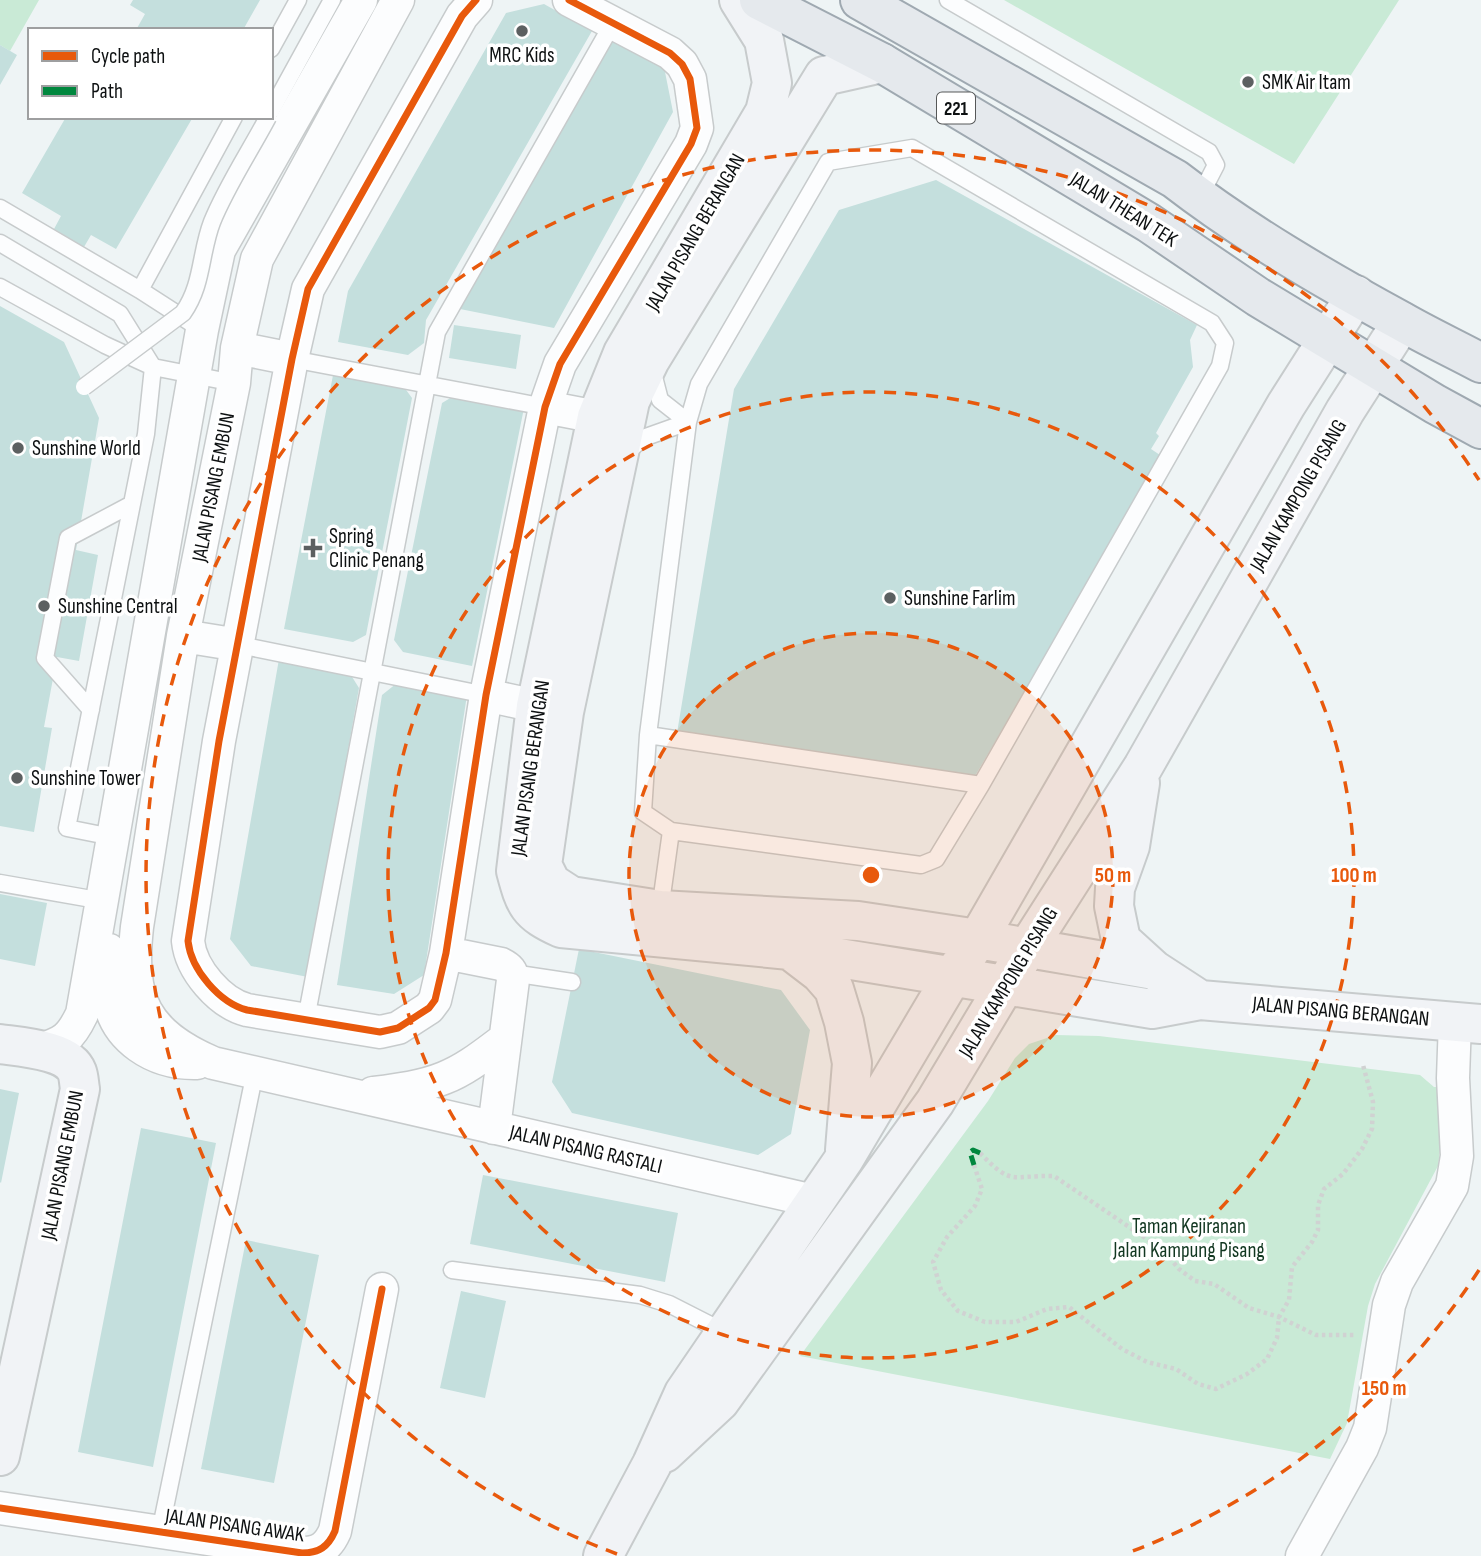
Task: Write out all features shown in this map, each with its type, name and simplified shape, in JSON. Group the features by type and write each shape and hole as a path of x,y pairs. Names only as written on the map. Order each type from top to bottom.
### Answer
{"main road":[{"name":"JALAN THEAN TEK","path":"759,0 882,63 1149,223 1258,297 1481,429"},
{"name":"221","path":"860,0 1175,179 1199,198 1274,246 1402,322 1481,363"}],"street":[{"name":"JALAN PISANG EMBUN","path":"38,1051 61,1043 73,1033 82,1014 202,330 219,250 361,0"},
{"name":"JALAN PISANG EMBUN","path":"143,1007 136,984 136,937 183,636 234,383 237,348 257,258 398,0"},
{"path":"476,0 462,16 308,289 292,359 219,741 188,942 194,963 230,1003 247,1010 371,1032 398,1028 429,1008 435,1000 446,953 486,695 545,407 560,364 691,144 697,128 690,79 682,64 670,53 569,0"},
{"name":"JALAN PISANG BERANGAN","path":"739,0 764,40 772,83 765,111 624,353 597,417 536,706 516,871 522,894 537,917 561,928 790,950 1152,1009 1200,1000 1468,1022"},
{"name":"JALAN PISANG BERANGAN","path":"882,63 824,76 650,360 630,401 564,712 542,865 551,883 571,896 660,909 858,921 1028,947 1154,970 1200,1000"},
{"name":"JALAN KAMPONG PISANG","path":"603,1556 652,1464 684,1393 844,1159 952,977 978,939 1272,429 1356,295"},
{"name":"JALAN KAMPONG PISANG","path":"652,1464 720,1401 935,1102 1028,947 1143,767 1373,367 1402,322"},
{"path":"237,348 292,359"},
{"path":"545,407 597,417"},
{"path":"183,636 239,645"},
{"path":"486,695 536,706"},
{"path":"1143,767 1130,846 1115,888 1114,906 1121,940 1154,970"},
{"name":"JALAN PISANG EMBUN","path":"112,837 108,996 114,1016 124,1033"},
{"path":"790,950 820,973 834,989 844,1022 852,1063 844,1159"},
{"path":"446,953 501,964 508,967 512,973 494,1128"},
{"name":"JALAN PISANG RASTALI","path":"143,1007 160,1031 184,1050 213,1063 814,1201"},
{"path":"1302,1556 1363,1448 1370,1428 1389,1305 1397,1282 1451,1186 1457,1156 1453,1078 1468,1022"},
{"name":"JALAN PISANG RASTALI","path":"124,1033 156,1056 177,1064 213,1063"},
{"name":"JALAN PISANG RASTALI","path":"358,1096 411,1087 443,1078 469,1065 505,1039"},
{"path":"0,1044 38,1051"},
{"name":"JALAN PISANG EMBUN","path":"0,1456 80,1089 77,1072 71,1063 58,1056 38,1051"},
{"name":"JALAN PISANG AWAK","path":"0,1508 302,1553 323,1549 335,1531 382,1289"}],"lane":[{"path":"273,45 298,0"},
{"path":"273,107 332,0"},
{"path":"948,0 1209,152 1216,165 1199,198"},
{"path":"306,1019 437,332 614,23"},
{"path":"141,290 233,119"},
{"path":"84,387 183,313 192,301 212,220 267,119"},
{"path":"912,148 1212,323 1225,343 1220,366 936,859 921,865 671,831 643,812 648,735 688,422 699,384 828,162 912,148"},
{"path":"0,208 141,290 202,330"},
{"path":"0,243 120,314 153,367 146,434 67,828 112,837"},
{"path":"0,287 105,345 153,367 234,383"},
{"path":"292,359 545,407"},
{"path":"650,360 660,400 688,422"},
{"path":"619,458 643,438 688,422"},
{"path":"91,710 45,658 68,538 132,504"},
{"path":"239,645 486,695"},
{"path":"648,735 981,785"},
{"path":"660,909 671,831"},
{"path":"0,883 103,901"},
{"path":"512,973 572,982"},
{"path":"160,1532 255,1072"},
{"path":"452,1270 640,1295 669,1304 726,1333"}],"path":[{"path":"974,1165 982,1189 975,1206 947,1237 933,1262 941,1290 958,1311 985,1322 1016,1322 1047,1309 1069,1307 1122,1349 1147,1362 1176,1369 1198,1384 1216,1389 1247,1374 1266,1359 1277,1338 1279,1317 1289,1300 1292,1267 1318,1230 1318,1205 1324,1189 1349,1166 1372,1129 1373,1102 1363,1065"},
{"path":"980,1153 999,1172 1014,1179 1034,1175 1054,1176 1163,1250 1179,1269 1195,1281 1213,1284 1249,1308 1279,1317 1316,1335 1385,1332"}],"green space":[{"path":"0,0 39,0 10,51 0,45"},
{"name":"SMK Air Itam","path":"1004,0 1399,0 1294,164"},
{"name":"Taman Kejiranan Jalan Kampung Pisang","path":"1056,1035 1099,1036 1420,1075 1434,1087 1438,1087 1441,1142 1438,1166 1375,1284 1368,1306 1347,1423 1330,1459 800,1356 988,1101 1015,1058 1029,1044"}],"building":[{"path":"133,0 260,0 244,28 137,28 145,14 130,5"},
{"path":"544,4 592,31 426,320 424,343 408,355 338,342 348,291 506,13"},
{"path":"611,37 664,67 673,112 554,328 460,309"},
{"path":"0,45 17,55 0,85"},
{"path":"65,119 192,119 116,249 91,235 84,247 54,229 61,216 22,193"},
{"name":"Sunshine Farlim","path":"936,180 1197,325 1190,340 1193,367 1156,433 1159,436 1151,449 1163,457 975,776 676,739 734,389 839,210"},
{"name":"Sunshine Central","path":"0,306 64,342 99,418 76,550 98,555 79,661 57,657 44,727 52,728 34,832 0,826"},
{"path":"454,325 521,335 516,369 449,358"},
{"path":"334,370 401,383 412,398 366,635 353,642 284,629"},
{"path":"457,394 524,408 472,666 403,652 394,640 442,403"},
{"path":"279,659 349,672 359,688 308,977 251,966 230,939"},
{"path":"397,683 467,695 424,975 394,994 337,985 382,695"},
{"path":"0,894 47,903 35,966 0,959"},
{"path":"579,949 781,990 810,1030 791,1134 758,1155 572,1113 552,1082"},
{"path":"0,1089 19,1093 1,1183 0,1182"},
{"path":"141,1128 216,1143 153,1467 78,1452"},
{"path":"483,1175 678,1213 665,1282 470,1244"},
{"path":"246,1240 319,1255 274,1483 201,1469"},
{"path":"461,1291 506,1301 485,1398 440,1388"}],"marked path":[{"path":"974,1165 970,1152 973,1150 980,1153"}],"cycle path":[{"path":"476,0 462,16 308,289 292,359 219,741 188,941 195,963 208,984 237,1006 247,1010 380,1032 398,1028 429,1008 435,1000 446,953 486,695 545,407 560,364 691,144 697,128 690,79 682,64 670,53 569,0"},
{"path":"0,1508 302,1553 322,1548 335,1531 382,1289"}],"place":[{"name":"MRC Kids","path":"522,31"},
{"name":"SMK Air Itam","path":"1248,82"},
{"name":"Sunshine World","path":"18,448"},
{"name":"Spring Clinic Penang","path":"313,548"},
{"name":"Sunshine Farlim","path":"890,598"},
{"name":"Sunshine Central","path":"44,606"},
{"name":"Sunshine Tower","path":"17,778"}]}
